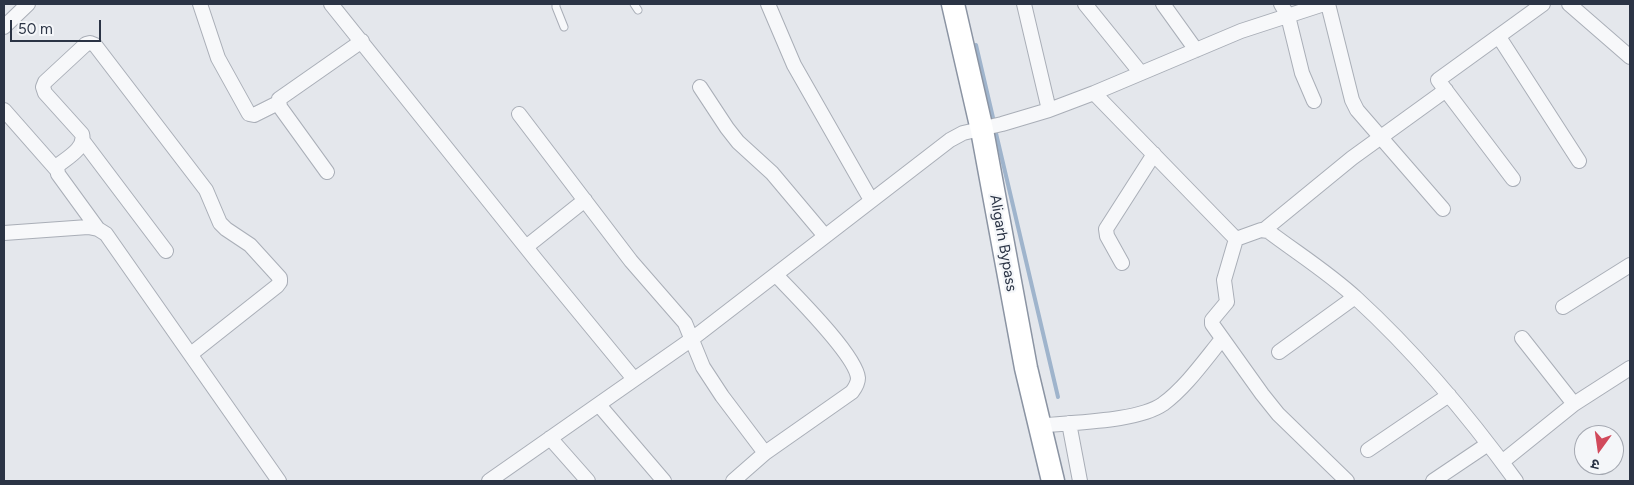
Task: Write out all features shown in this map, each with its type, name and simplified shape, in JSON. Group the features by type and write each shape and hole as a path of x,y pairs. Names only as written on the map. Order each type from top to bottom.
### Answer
{"highway":[{"name":"Aligarh Bypass","path":"952,4 991,127 1026,368 1053,481"}],"street":[{"path":"4,27 28,4"},
{"path":"200,4 218,58 249,114 254,115 278,103"},
{"path":"331,4 634,380"},
{"path":"768,4 794,65 871,200"},
{"path":"1024,4 1049,110"},
{"path":"1085,4 1140,72"},
{"path":"1163,4 1196,50"},
{"path":"493,480 692,339 950,140 963,133 1049,110 1094,93 1241,31 1285,10 1324,4"},
{"path":"1328,4 1352,100 1357,110 1443,209"},
{"path":"1513,179 1438,80 1543,4"},
{"path":"1569,4 1630,57"},
{"path":"1285,10 1302,73 1314,101"},
{"path":"1499,37 1579,160"},
{"path":"327,172 278,103 280,97 362,41"},
{"path":"166,251 84,141 82,134 45,93 43,87 46,82 86,44 95,45 206,190 220,223 250,245 280,278 277,286 190,354"},
{"path":"700,87 738,142 772,174 825,236"},
{"path":"1236,239 1264,230 1352,158 1446,90"},
{"path":"1094,93 1236,239"},
{"path":"4,110 56,169 98,229"},
{"path":"519,114 631,261 685,323 697,355 708,374 722,396 765,453"},
{"path":"56,169 84,141"},
{"path":"1122,263 1107,236 1106,229 1154,154"},
{"path":"526,247 585,200"},
{"path":"4,233 88,227 98,229 106,234 279,481"},
{"path":"1264,230 1340,284 1407,348 1449,395 1488,444 1502,462 1512,480"},
{"path":"1236,239 1224,280 1227,302 1211,322 1278,414 1347,481"},
{"path":"1563,307 1630,265"},
{"path":"733,481 765,453 852,392 858,380 856,372 846,354 832,336 776,275"},
{"path":"1279,352 1355,297"},
{"path":"1522,338 1574,404"},
{"path":"1039,426 1134,416 1151,411 1163,404 1180,389 1222,339"},
{"path":"1502,462 1574,404 1630,368"},
{"path":"1368,450 1449,395"},
{"path":"599,405 664,481"},
{"path":"1069,423 1080,481"},
{"path":"550,438 588,481"},
{"path":"1433,481 1488,444"}],"lane":[{"path":"555,4 564,27"}],"waterway":[{"path":"976,45 994,122"},
{"path":"995,129 1058,397"}]}
